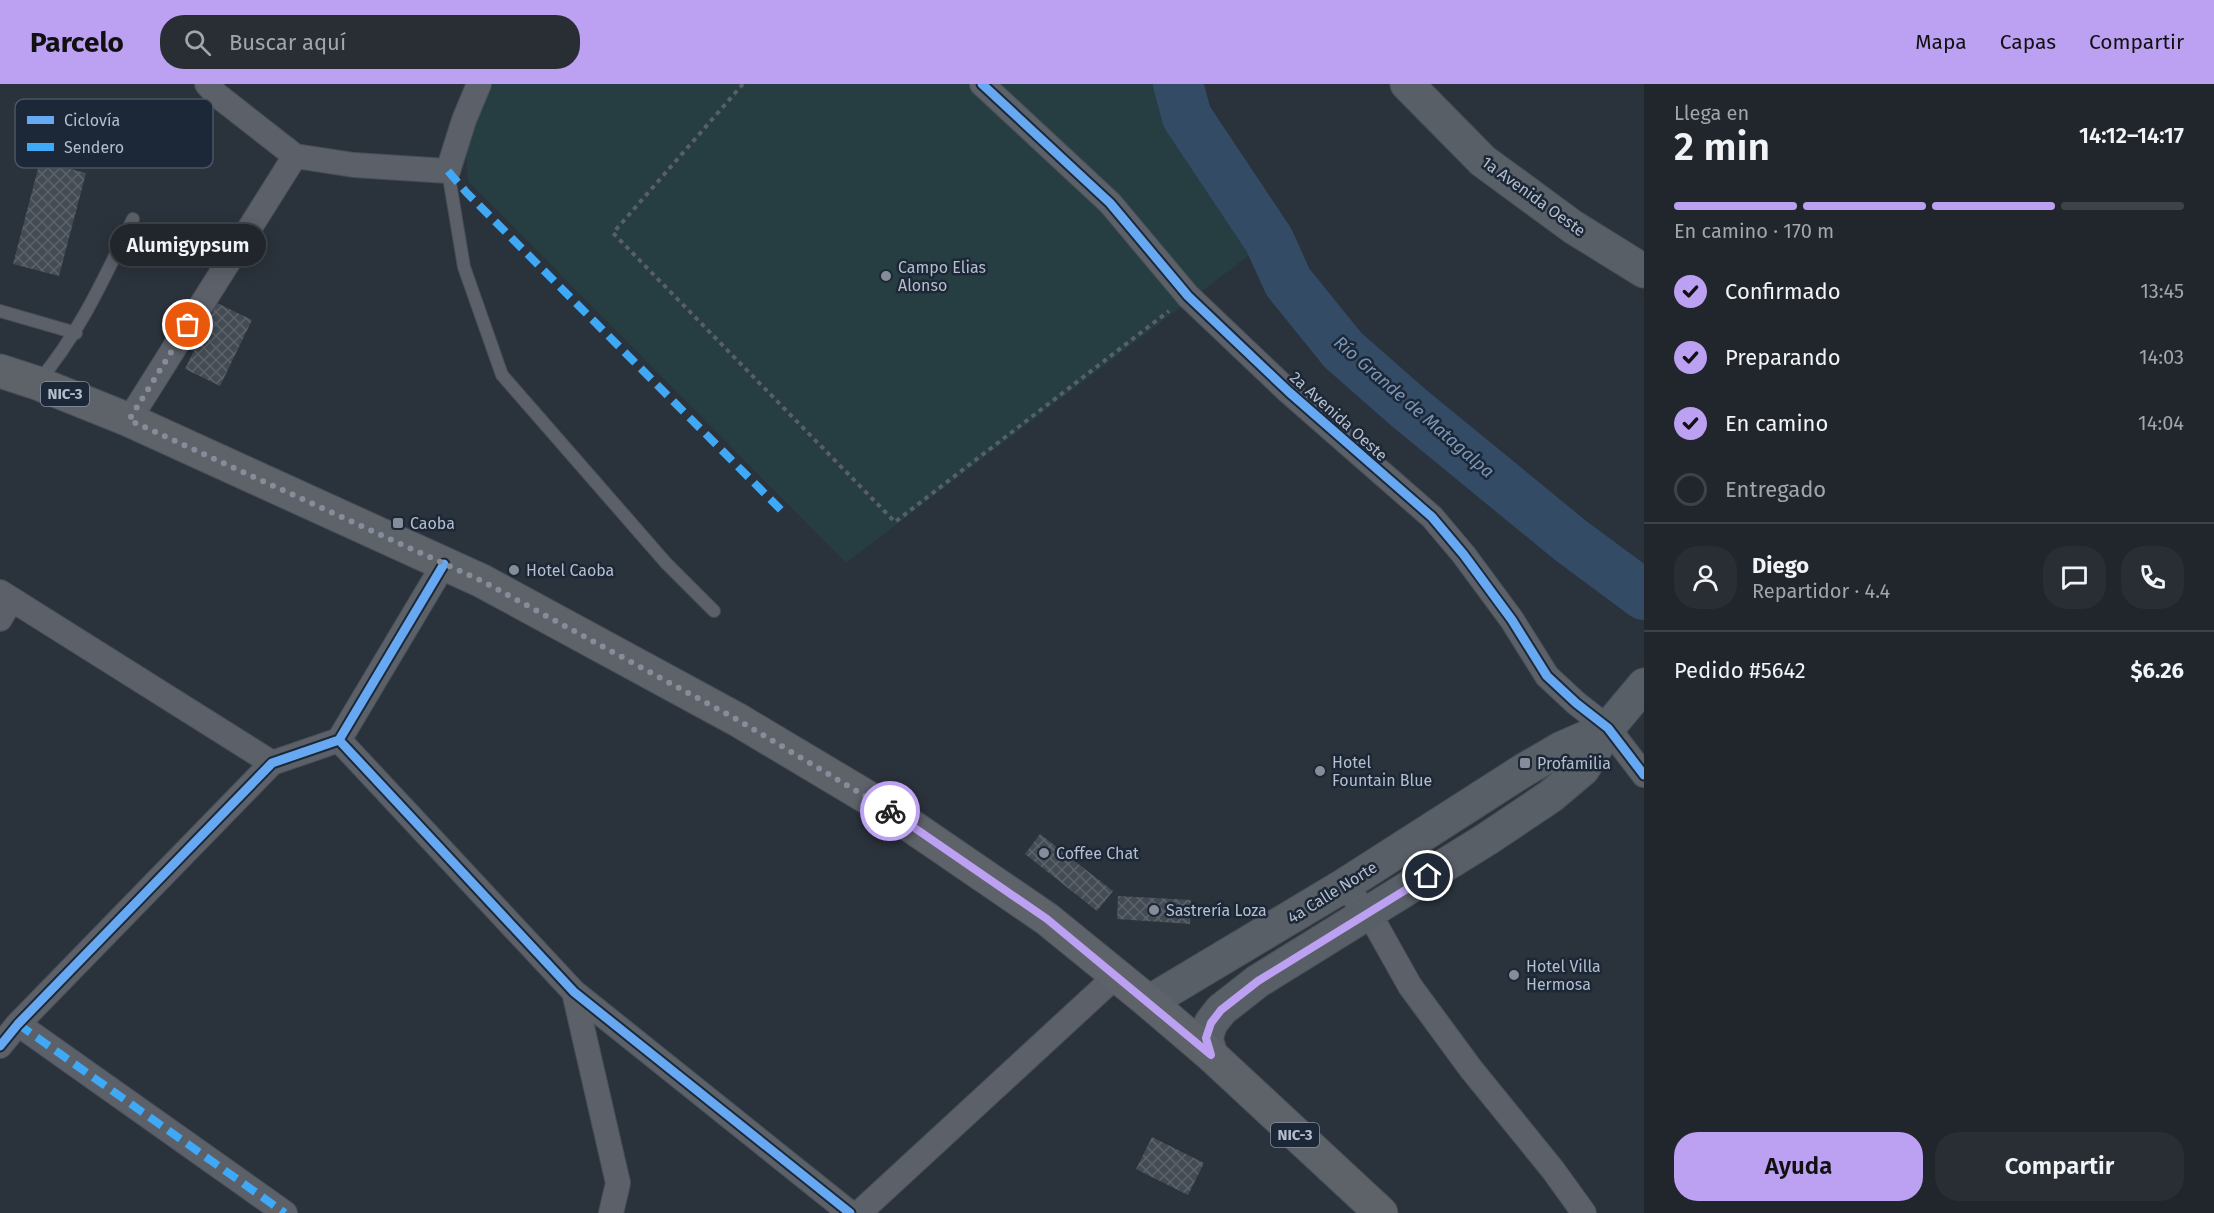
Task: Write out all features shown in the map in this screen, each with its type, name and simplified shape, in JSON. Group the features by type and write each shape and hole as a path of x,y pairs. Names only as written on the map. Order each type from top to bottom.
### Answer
{"main road":[{"name":"NIC-3","path":"0,371 37,383 129,420 482,581 738,720 882,806 1047,919 1149,1002 1211,1055 1381,1213"}],"street":[{"path":"207,84 217,95 295,156 354,165 448,171 464,120 479,84"},
{"name":"1a Avenida Oeste","path":"1407,84 1464,139 1483,161 1573,227 1644,272"},
{"name":"2a Avenida Oeste","path":"988,89 1110,203 1188,296 1289,392 1432,517 1464,555 1512,620 1546,676 1576,703 1615,719 1644,775"},
{"path":"129,420 295,156"},
{"path":"0,1046 18,1024 272,763 339,740 444,564"},
{"path":"4,604 272,763"},
{"name":"4a Calle Norte","path":"1211,1055 1206,1038 1211,1023 1221,1010 1258,981 1487,839 1551,796 1583,769 1615,719 1644,685"},
{"name":"4a Calle Norte","path":"1149,1002 1343,886 1524,770 1615,719"},
{"path":"339,740 574,992 850,1213"},
{"path":"1343,886 1369,913 1417,995 1471,1069 1553,1170 1584,1213"},
{"path":"859,1213 1116,976"},
{"path":"574,992 618,1183 611,1213"},
{"path":"18,1024 285,1213"}],"lane":[{"path":"448,171 464,267 501,375 666,563 714,611"},
{"path":"37,383 76,333 133,219"},
{"path":"0,310 76,333"}],"path":[{"path":"743,84 613,233 895,522 1188,296"}],"green space":[{"path":"479,84 1176,84 1187,117 1269,240 846,563 468,181 464,120"}],"building":[{"path":"38,168 67,168 86,173 59,276 13,264"},
{"path":"217,303 252,320 220,386 185,369"},
{"path":"1040,834 1113,891 1097,911 1025,854"},
{"name":"Sastrería Loza","path":"1118,896 1191,900 1190,924 1117,919"},
{"path":"1152,1137 1204,1163 1188,1195 1136,1169"}],"waterway":[{"name":"Río Grande de Matagalpa","path":"1178,84 1187,117 1269,240 1288,282 1343,350 1409,408 1570,540 1644,595"}],"marked path":[{"path":"448,171 466,192 785,514"},
{"path":"18,1024 285,1213"}],"cycle path":[{"path":"982,84 1110,203 1188,296 1289,392 1432,517 1464,555 1512,620 1547,676 1608,728 1644,775"},
{"path":"0,1046 18,1024 272,763 339,740 444,564"},
{"path":"339,740 574,992 850,1213"}],"way so far":[{"path":"188,325 129,420 482,581 738,720 890,811"}],"place":[{"name":"Campo Elias Alonso","path":"886,276"},
{"name":"Alumigypsum","path":"188,325"},
{"name":"Caoba","path":"398,523"},
{"name":"Hotel Caoba","path":"514,570"},
{"name":"Profamilia","path":"1525,763"},
{"name":"Hotel Fountain Blue","path":"1320,771"},
{"name":"Coffee Chat","path":"1044,853"},
{"name":"Sastrería Loza","path":"1154,910"},
{"name":"Hotel Villa Hermosa","path":"1514,975"}],"route":[{"path":"890,811 1047,919 1211,1055 1206,1038 1211,1023 1221,1010 1258,981 1428,876"}]}
